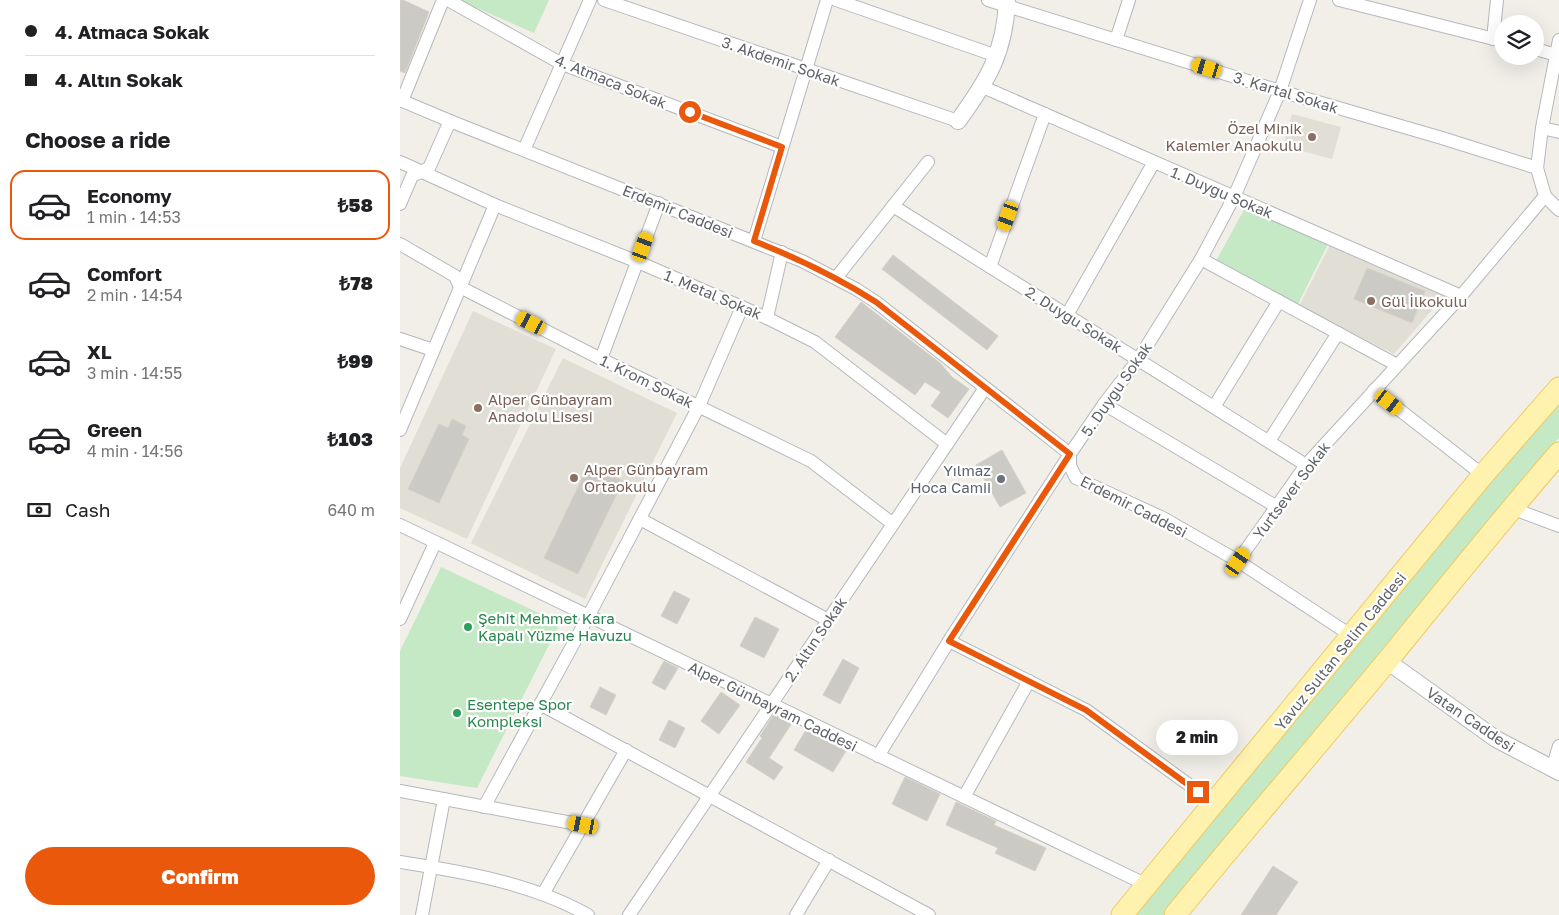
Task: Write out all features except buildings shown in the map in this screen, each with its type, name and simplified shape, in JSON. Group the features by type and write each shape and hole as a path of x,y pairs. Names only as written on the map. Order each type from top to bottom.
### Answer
{"main road":[{"name":"Yavuz Sultan Selim Caddesi","path":"1122,915 1483,475 1559,388"},
{"path":"1175,915 1559,453"}],"street":[{"path":"401,100 443,0"},
{"name":"4. Atmaca Sokak","path":"448,0 562,64 782,147"},
{"path":"524,150 590,0"},
{"name":"3. Akdemir Sokak","path":"604,0 958,121"},
{"path":"754,241 827,0"},
{"path":"836,0 997,56"},
{"name":"3. Kartal Sokak","path":"988,0 1007,3 1116,40 1537,168"},
{"path":"1116,40 1129,0"},
{"name":"5. Duygu Sokak","path":"878,756 949,641 1070,454 1104,404 1138,360 1201,259 1234,197 1280,91 1310,0"},
{"path":"1339,0 1494,39"},
{"path":"1497,0 1497,15"},
{"path":"958,121 983,88 997,56 1004,34 1007,3"},
{"path":"1559,40 1557,70 1542,128 1537,168 1545,196 1559,210"},
{"path":"1544,51 1557,54"},
{"name":"1. Duygu Sokak","path":"983,88 1461,296"},
{"name":"Erdemir Caddesi","path":"401,100 802,260 836,278 876,302 1070,454 1070,466 1076,478 1163,518 1238,562 1352,636"},
{"path":"990,267 1045,114"},
{"path":"400,204 412,176 430,168 450,121"},
{"path":"1542,128 1559,132"},
{"name":"1. Metal Sokak","path":"400,162 495,205 638,262 742,307 815,342 947,444"},
{"path":"836,278 928,162"},
{"path":"1067,315 1154,162"},
{"name":"Yurtsever Sokak","path":"1238,562 1306,465 1461,296 1545,196"},
{"path":"601,359 659,203"},
{"path":"400,430 495,205"},
{"name":"2. Duygu Sokak","path":"893,206 1306,465"},
{"name":"1. Krom Sokak","path":"400,244 454,276 460,287 601,359 811,462 893,524"},
{"path":"767,318 782,252"},
{"path":"1201,259 1397,365"},
{"path":"1214,407 1279,302"},
{"path":"484,807 699,406 742,307"},
{"path":"1269,441 1338,333"},
{"path":"400,339 434,350"},
{"name":"2. Altın Sokak","path":"629,915 985,388"},
{"path":"1374,390 1483,475"},
{"path":"1104,404 1277,508"},
{"path":"1512,508 1559,526"},
{"path":"640,519 828,620"},
{"name":"Alper Günbayram Caddesi","path":"400,525 1147,885"},
{"path":"400,619 435,542"},
{"path":"949,641 1086,710 1214,803"},
{"name":"Vatan Caddesi","path":"1387,661 1496,739 1556,770"},
{"path":"964,797 1029,681"},
{"path":"540,704 829,860 909,910 928,915"},
{"path":"1556,770 1559,746"},
{"path":"544,894 626,750"},
{"path":"400,791 583,825"},
{"path":"422,915 444,799"},
{"path":"796,915 829,860"},
{"path":"400,862 499,881 544,894 588,915"}],"shaded area":[{"name":"Özel Minik Kalemler Anaokulu","path":"1292,114 1341,127 1332,159 1283,146"},
{"name":"Gül İlkokulu","path":"1330,245 1445,295 1394,354 1299,306"},
{"name":"Alper Günbayram Anadolu Lisesi","path":"473,311 556,349 467,539 400,508 400,468"},
{"name":"Alper Günbayram Ortaokulu","path":"563,358 677,413 585,599 471,543"}],"green space":[{"path":"459,0 549,0 534,33"},
{"path":"1245,208 1328,244 1298,304 1216,261"},
{"path":"1559,401 1559,438 1378,660 1163,915 1134,915 1455,520"},
{"name":"Esentepe Spor Kompleksi","path":"441,567 560,623 477,788 400,776 400,651"}],"place":[{"name":"Özel Minik Kalemler Anaokulu","path":"1312,137"},
{"name":"Gül İlkokulu","path":"1371,301"},
{"name":"Alper Günbayram Anadolu Lisesi","path":"478,408"},
{"name":"Alper Günbayram Ortaokulu","path":"574,478"},
{"name":"Yılmaz Hoca Camii","path":"1001,479"},
{"name":"Şehit Mehmet Kara Kapalı Yüzme Havuzu","path":"468,627"},
{"name":"Esentepe Spor Kompleksi","path":"457,713"}],"route":[{"path":"690,112 782,147 754,241 802,260 876,302 1070,454 949,641 1086,710 1198,792"}]}
